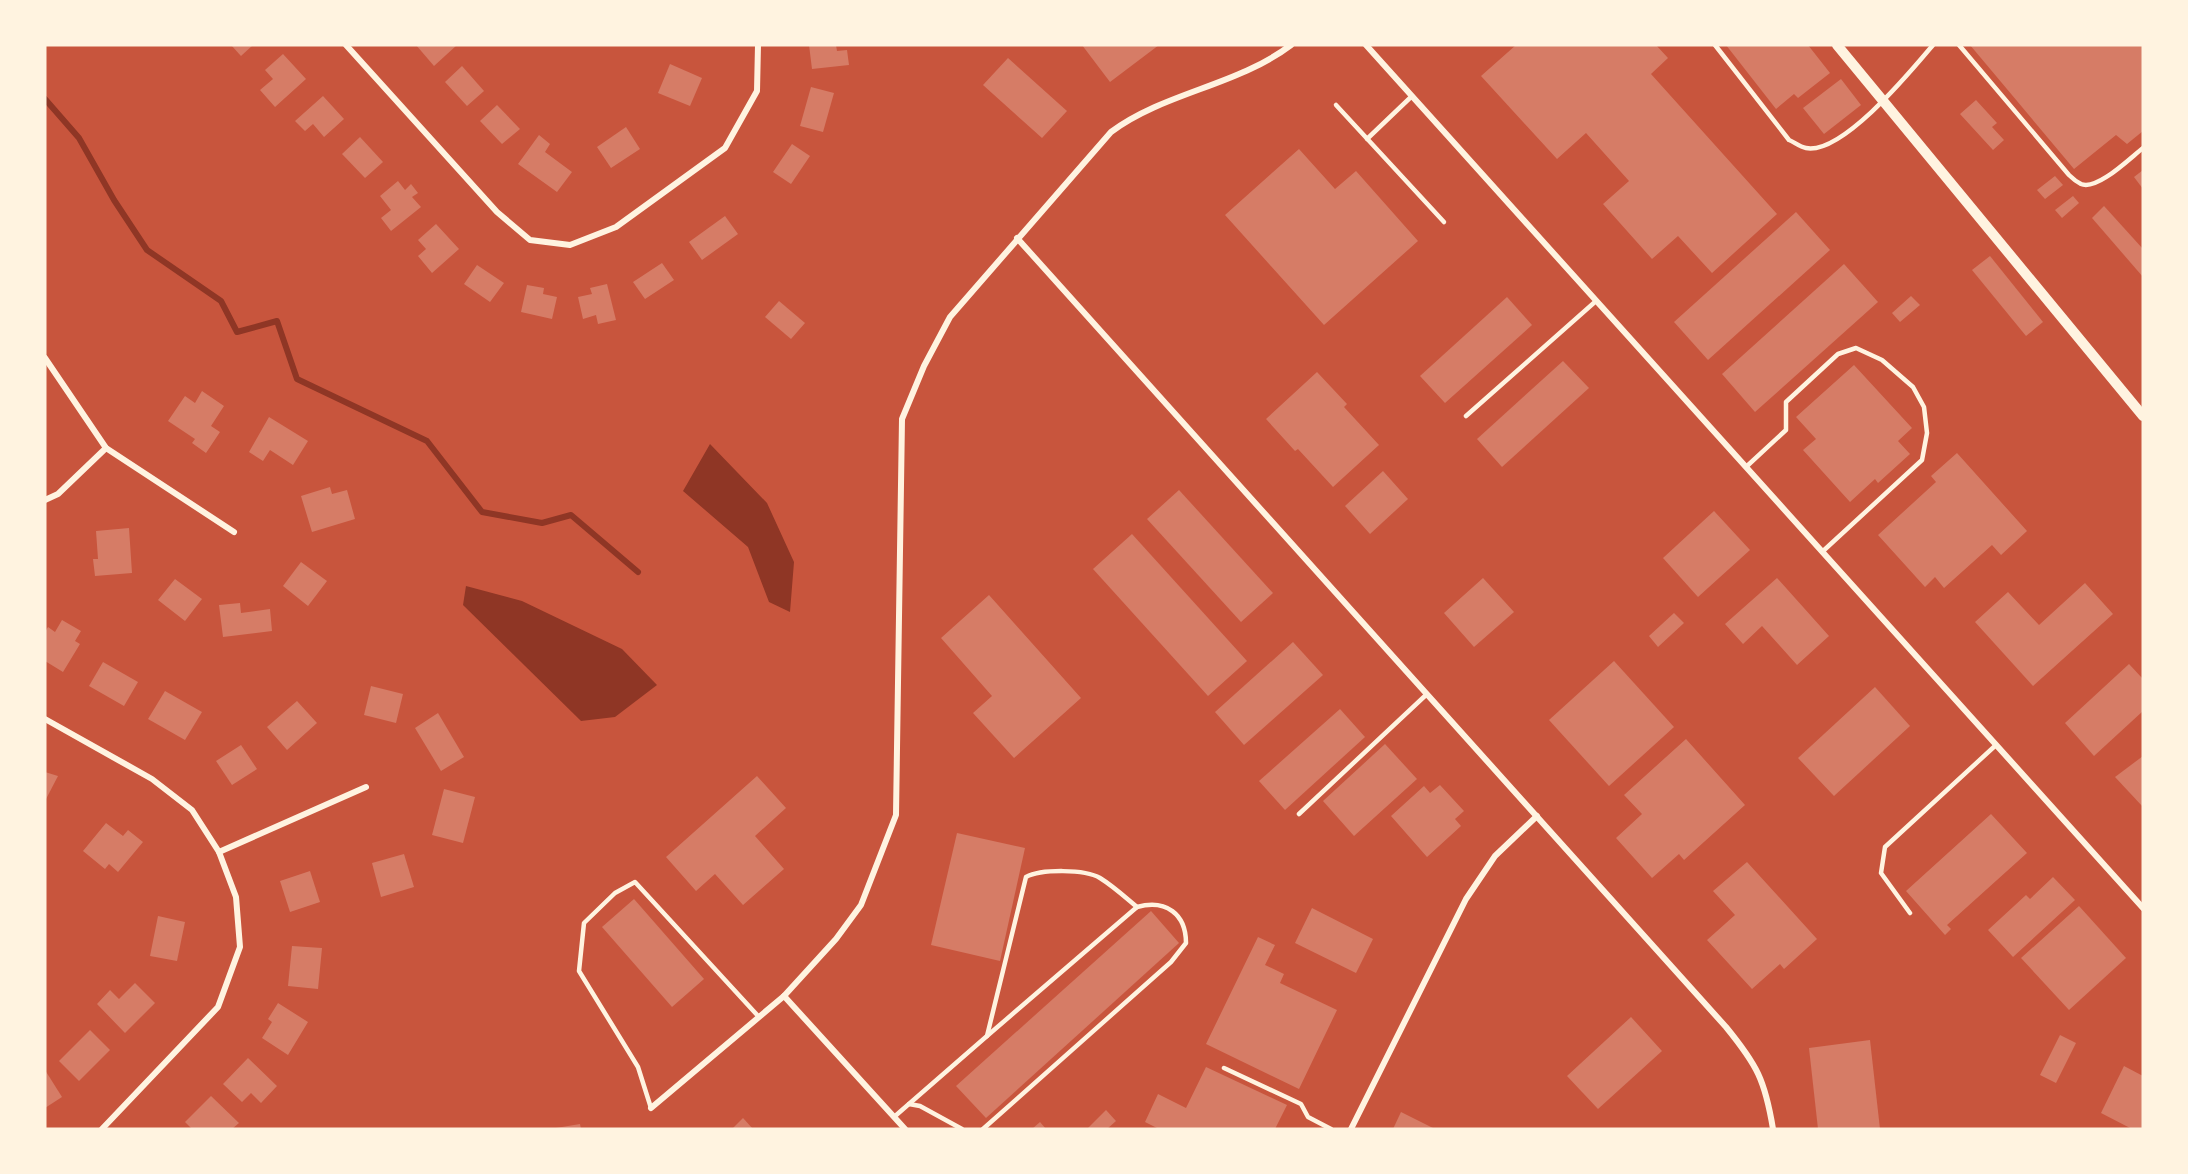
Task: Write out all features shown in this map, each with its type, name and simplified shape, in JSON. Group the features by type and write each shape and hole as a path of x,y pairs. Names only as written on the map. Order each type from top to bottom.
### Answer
{"street":[{"path":"346,45 497,212 530,240 570,245 616,227 725,148 757,91 758,45"},
{"path":"651,1108 784,996 836,939 861,905 896,815 902,419 924,366 950,317 1111,132 1132,116 1161,103 1226,81 1276,56 1291,45"},
{"path":"1366,45 2143,908"},
{"path":"1837,45 2143,416"},
{"path":"1017,238 1537,816 1753,1060 1767,1094 1773,1129"},
{"path":"45,358 106,448 234,532"},
{"path":"45,500 58,494 106,448"},
{"path":"45,719 152,779 192,810 219,852 236,897 240,947 218,1007 102,1129"},
{"path":"219,852 366,787"},
{"path":"1351,1129 1466,899 1495,856 1537,816"},
{"path":"784,996 905,1129"}],"lane":[{"path":"1715,45 1789,140 1805,148 1824,146 1884,102 1933,45"},
{"path":"1959,45 2069,175 2082,184 2092,185 2112,173 2143,148"},
{"path":"1367,138 1412,96"},
{"path":"1336,105 1443,222"},
{"path":"1466,416 1596,301"},
{"path":"1746,467 1786,430 1786,402 1838,354 1856,348 1882,360 1913,387 1924,406 1927,433 1922,460 1822,552"},
{"path":"1299,814 1427,694"},
{"path":"1910,913 1881,873 1885,847 1996,745"},
{"path":"987,1036 1026,877 1036,872 1073,872 1098,876 1137,907"},
{"path":"651,1108 638,1067 579,972 584,923 615,893 634,882 759,1017"},
{"path":"894,1117 1137,907 1149,903 1172,909 1186,927 1186,943 1171,962 983,1129"},
{"path":"1224,1068 1301,1104 1308,1117 1331,1129"},
{"path":"909,1104 920,1106 962,1129"}],"shaded area":[{"path":"710,444 767,503 794,562 790,612 769,602 748,547 683,491"},
{"path":"466,586 522,601 622,649 657,685 615,717 581,721 463,605"}],"building":[{"path":"231,45 253,45 241,56"},
{"path":"416,45 457,45 434,66"},
{"path":"809,45 836,45 837,51 847,50 849,65 812,69"},
{"path":"1082,45 1159,45 1110,82"},
{"path":"1516,45 1656,45 1668,58 1651,74 1777,214 1712,273 1678,236 1652,259 1603,204 1629,181 1586,133 1557,159 1481,76"},
{"path":"1726,45 1808,45 1830,73 1798,98 1794,94 1776,109"},
{"path":"1970,45 2143,45 2143,131 2127,144 2116,135 2074,169"},
{"path":"283,54 306,79 275,107 260,90 273,79 265,70"},
{"path":"1008,58 1067,111 1042,138 983,85"},
{"path":"670,64 702,78 690,106 658,93"},
{"path":"462,66 484,91 467,106 445,82"},
{"path":"1841,79 1861,105 1824,134 1803,108"},
{"path":"811,87 834,93 823,132 800,126"},
{"path":"323,96 344,119 324,137 313,124 305,131 295,121"},
{"path":"1976,100 1997,123 1992,127 2004,140 1993,150 1960,114"},
{"path":"497,105 520,129 502,144 480,121"},
{"path":"626,127 640,149 611,168 597,147"},
{"path":"539,135 550,144 545,152 572,172 557,192 518,164"},
{"path":"360,137 383,162 365,178 342,154"},
{"path":"792,144 810,156 791,184 773,172"},
{"path":"1299,149 1335,189 1356,171 1418,241 1324,325 1225,215"},
{"path":"2143,170 2143,189 2134,177"},
{"path":"2055,176 2063,185 2045,199 2037,190"},
{"path":"398,181 405,190 411,184 418,193 412,197 421,207 391,231 381,218 391,210 380,196"},
{"path":"2073,196 2079,203 2062,218 2055,210"},
{"path":"2104,206 2143,249 2143,277 2092,218"},
{"path":"1796,212 1830,250 1708,360 1674,322"},
{"path":"725,216 738,234 702,260 689,242"},
{"path":"436,224 459,249 432,273 418,256 426,249 418,240"},
{"path":"1990,256 2043,322 2026,336 1972,270"},
{"path":"662,263 674,280 645,299 633,282"},
{"path":"1844,264 1878,302 1755,412 1722,374"},
{"path":"477,265 504,283 490,302 464,284"},
{"path":"607,284 616,320 598,324 596,315 583,319 578,297 592,294 590,288"},
{"path":"527,285 544,288 543,294 557,297 552,319 521,312"},
{"path":"1911,296 1920,305 1900,322 1892,313"},
{"path":"1507,297 1532,325 1445,403 1420,376"},
{"path":"779,301 805,323 791,339 765,317"},
{"path":"1563,361 1589,388 1502,467 1477,439"},
{"path":"1854,365 1912,428 1898,441 1910,454 1878,483 1875,479 1850,502 1803,450 1816,439 1796,417"},
{"path":"1317,372 1347,404 1344,407 1379,445 1333,487 1298,449 1295,451 1266,419"},
{"path":"202,391 224,406 211,426 220,432 206,453 192,443 195,439 168,421 185,396 195,403"},
{"path":"269,417 308,441 293,465 270,450 263,461 249,452"},
{"path":"1957,453 2027,531 2001,555 1992,545 1944,588 1935,577 1925,587 1878,535 1936,482 1931,476"},
{"path":"1383,471 1408,499 1370,534 1345,506"},
{"path":"330,487 332,494 347,490 355,519 312,532 301,496"},
{"path":"1179,490 1273,593 1241,622 1147,519"},
{"path":"1714,511 1750,550 1698,597 1663,558"},
{"path":"129,528 132,573 95,576 93,559 98,559 96,531"},
{"path":"1132,534 1247,661 1208,696 1093,569"},
{"path":"301,562 327,581 308,606 283,586"},
{"path":"1483,578 1514,612 1474,647 1444,613"},
{"path":"1777,578 1829,636 1797,665 1762,626 1743,644 1725,624"},
{"path":"175,579 202,599 185,621 158,600"},
{"path":"2085,583 2113,614 2033,686 1975,622 2008,592 2039,625"},
{"path":"989,595 1081,698 1014,758 973,713 992,696 941,638"},
{"path":"240,603 241,613 270,609 272,631 223,637 219,605"},
{"path":"1674,613 1684,623 1658,647 1649,636"},
{"path":"62,620 81,631 75,641 80,644 63,672 45,661 45,632 48,627 55,632"},
{"path":"1293,642 1323,675 1244,745 1215,712"},
{"path":"1614,661 1674,727 1609,786 1549,720"},
{"path":"103,662 138,682 124,706 89,686"},
{"path":"2129,664 2143,679 2143,711 2094,756 2065,723"},
{"path":"371,686 403,694 396,723 364,715"},
{"path":"1875,687 1910,726 1834,796 1798,758"},
{"path":"165,691 202,712 185,740 148,719"},
{"path":"297,701 317,723 287,750 267,727"},
{"path":"1340,709 1365,737 1285,810 1259,781"},
{"path":"438,713 464,757 441,771 415,728"},
{"path":"1686,739 1745,805 1684,860 1679,854 1652,878 1616,838 1642,814 1624,795"},
{"path":"1385,744 1417,779 1354,836 1323,801"},
{"path":"241,745 257,769 232,785 216,761"},
{"path":"2143,756 2143,807 2115,777"},
{"path":"45,772 58,776 45,801"},
{"path":"757,776 786,808 755,836 784,869 743,905 715,874 696,891 666,857"},
{"path":"1440,785 1464,811 1455,819 1461,826 1427,857 1391,816 1424,786 1430,793"},
{"path":"444,789 475,797 463,843 432,835"},
{"path":"1991,814 2027,853 1947,925 1951,929 1945,935 1906,891"},
{"path":"106,823 123,836 128,830 143,842 118,872 109,864 105,869 83,851"},
{"path":"957,833 1025,848 1000,961 931,945"},
{"path":"404,854 414,887 381,897 372,863"},
{"path":"1747,862 1817,939 1784,969 1780,964 1752,989 1707,940 1735,915 1713,891"},
{"path":"310,871 320,902 290,912 280,881"},
{"path":"2053,877 2075,900 2013,957 1988,930 2026,895 2030,899"},
{"path":"634,899 704,979 672,1007 602,927"},
{"path":"2079,906 2126,958 2069,1010 2021,958"},
{"path":"1312,908 1373,939 1356,973 1295,943"},
{"path":"1151,911 1179,943 986,1118 956,1086"},
{"path":"158,916 185,922 177,961 150,956"},
{"path":"1258,937 1275,945 1265,965 1284,974 1280,983 1337,1010 1299,1089 1206,1044"},
{"path":"292,946 322,948 318,989 288,986"},
{"path":"135,983 155,1003 125,1033 97,1004 110,990 119,999"},
{"path":"278,1003 308,1022 288,1055 262,1038 272,1022 268,1019"},
{"path":"1631,1017 1662,1051 1598,1109 1567,1076"},
{"path":"90,1030 110,1050 79,1081 59,1061"},
{"path":"2060,1035 2076,1043 2056,1083 2040,1075"},
{"path":"1870,1040 1880,1129 1818,1129 1809,1048"},
{"path":"248,1058 277,1086 261,1103 251,1093 242,1102 223,1084"},
{"path":"2124,1066 2143,1076 2143,1129 2132,1129 2101,1113"},
{"path":"1206,1067 1287,1105 1275,1129 1159,1129 1145,1122 1158,1094 1186,1108"},
{"path":"45,1070 62,1097 45,1108"},
{"path":"211,1096 239,1123 232,1129 192,1129 185,1122"},
{"path":"1106,1110 1116,1121 1107,1129 1087,1129"},
{"path":"1401,1112 1435,1129 1393,1129"},
{"path":"743,1118 753,1129 732,1129"},
{"path":"1040,1122 1046,1129 1032,1129"},
{"path":"580,1124 581,1129 556,1129 556,1128"}],"waterway":[{"path":"45,99 79,138 114,200 147,250 221,301 237,332 277,321 297,379 427,441 482,512 542,523 571,515 638,572"}]}
